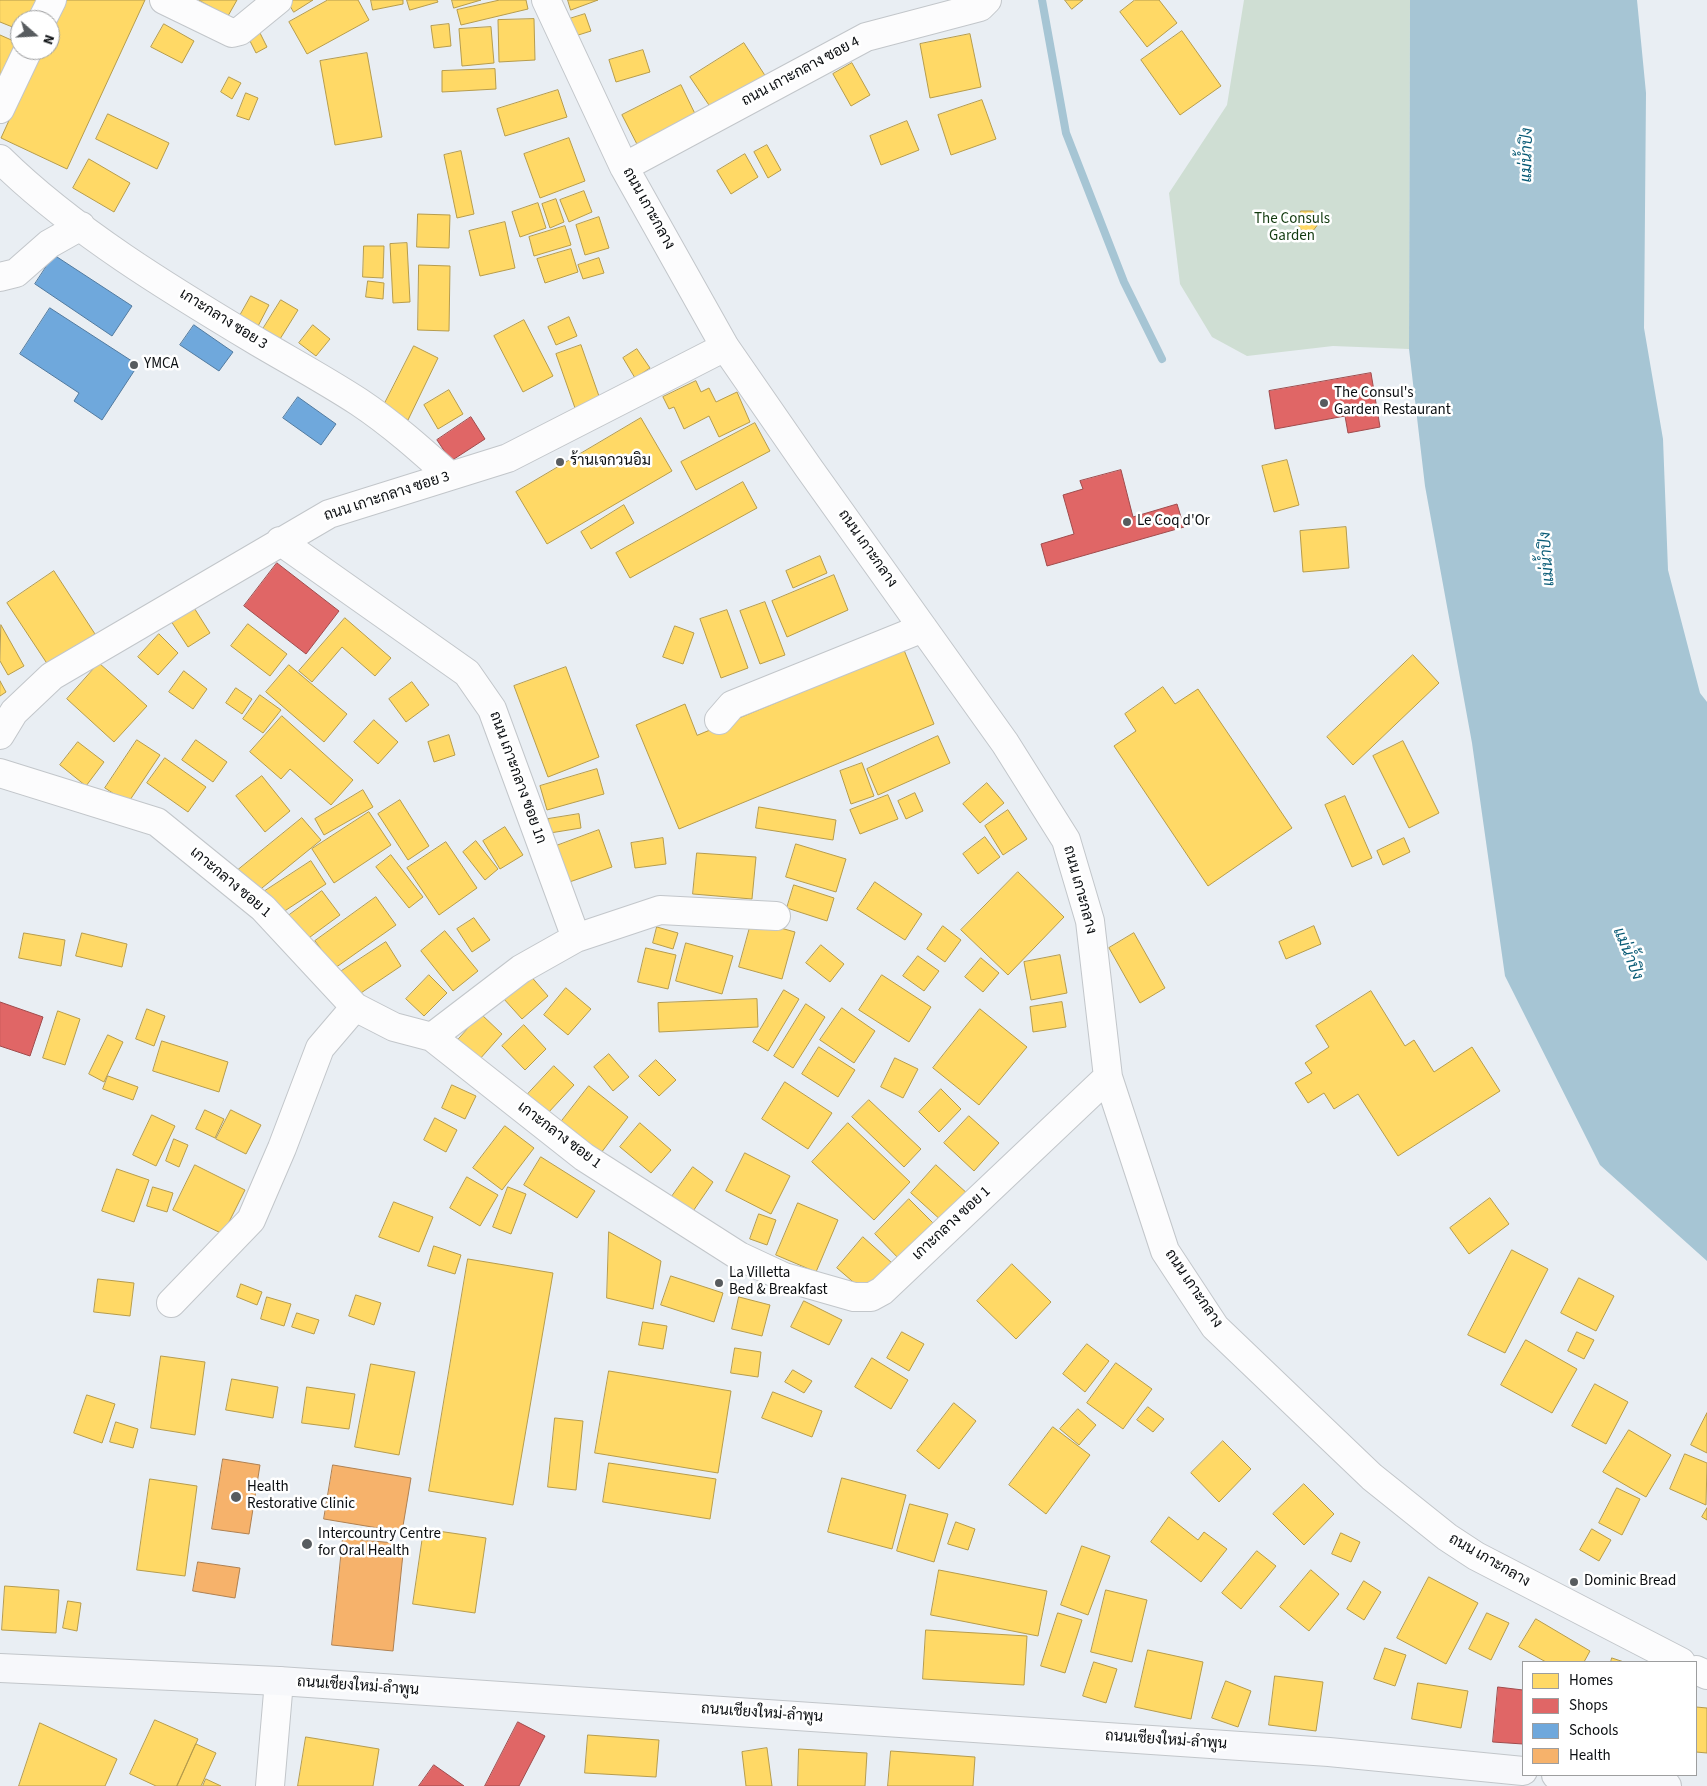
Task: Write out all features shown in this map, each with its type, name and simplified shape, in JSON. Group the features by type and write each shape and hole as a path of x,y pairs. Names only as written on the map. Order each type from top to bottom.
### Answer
{"main road":[{"name":"ถนนเชียงใหม่-ลำพูน","path":"0,1668 280,1681 1319,1751 1522,1771"},
{"path":"1566,1776 1667,1786"}],"street":[{"path":"164,0 232,32 240,31 278,0"},
{"name":"ถนน เกาะกลาง","path":"546,0 624,167 725,347 1005,743 1066,840 1090,921 1108,1076 1165,1251 1215,1326 1372,1477 1447,1537 1525,1582 1679,1661"},
{"name":"ถนน เกาะกลาง ซอย 4","path":"624,167 866,37 980,6 987,0"},
{"path":"0,109 23,60"},
{"name":"เกาะกลาง ซอย 3","path":"0,159 33,191 122,256 241,332 358,402 408,438 450,476"},
{"path":"0,277 16,273 48,244 80,226"},
{"name":"ถนน เกาะกลาง ซอย 3","path":"0,736 14,712 52,676 329,514 508,458 725,347"},
{"name":"ถนน เกาะกลาง ซอย 1ก","path":"280,541 467,673 492,709 576,938"},
{"path":"719,720 732,705 923,628"},
{"name":"เกาะกลาง ซอย 1","path":"0,773 157,822 263,908 355,1007 394,1026 432,1037 584,1157 739,1256 784,1277 854,1296 871,1297 882,1291 1108,1076"},
{"path":"432,1037 521,969 576,938 660,910 776,916"},
{"path":"171,1302 251,1220 282,1148 320,1048 355,1007"},
{"path":"270,1786 280,1681"}],"green space":[{"name":"The Consuls Garden","path":"1244,0 1410,0 1409,349 1333,346 1247,356 1212,337 1180,284 1169,193 1227,105"}],"water":[{"name":"แม่น้ำปิง","path":"1410,0 1637,0 1646,93 1644,328 1663,439 1668,570 1700,693 1707,702 1707,1261 1600,1165 1505,976 1472,743 1425,486 1409,349"}],"building: Homes":[{"path":"0,0 39,0 35,10 10,10 10,26 0,22"},
{"path":"64,0 145,0 67,169 1,138 36,60 60,60 59,10"},
{"path":"199,0 237,0 228,16"},
{"path":"287,0 313,0 294,12"},
{"path":"328,0 358,0 369,20 307,54 289,22"},
{"path":"371,0 403,0 403,4 373,10"},
{"path":"407,0 437,0 438,2 410,10"},
{"path":"452,0 481,0 454,8"},
{"path":"500,0 526,0 528,9 461,25 457,10"},
{"path":"568,0 598,0 571,10"},
{"path":"1065,0 1083,0 1072,9"},
{"path":"1135,0 1159,0 1177,23 1147,47 1120,12"},
{"path":"585,14 591,31 572,37 566,20"},
{"path":"534,19 535,60 499,62 498,20"},
{"path":"255,23 267,47 256,53 244,29"},
{"path":"164,24 194,41 182,63 151,47"},
{"path":"449,24 451,46 434,48 431,26"},
{"path":"491,27 494,63 462,66 459,29"},
{"path":"1182,31 1221,86 1180,115 1141,60"},
{"path":"970,34 981,87 930,98 920,44"},
{"path":"0,35 10,39 10,55 0,77"},
{"path":"744,43 766,77 713,111 690,77"},
{"path":"643,50 650,72 616,82 609,60"},
{"path":"367,53 382,137 335,145 320,61"},
{"path":"852,63 870,95 851,106 833,74"},
{"path":"495,69 496,89 442,92 442,71"},
{"path":"229,77 241,83 232,99 221,92"},
{"path":"681,85 699,122 641,152 622,115"},
{"path":"558,90 567,117 505,136 497,109"},
{"path":"246,93 258,98 249,120 237,116"},
{"path":"982,100 996,139 951,155 938,115"},
{"path":"108,114 169,143 157,169 96,139"},
{"path":"907,121 919,150 881,165 870,136"},
{"path":"569,138 585,181 540,198 524,154"},
{"path":"767,145 781,170 768,178 754,152"},
{"path":"461,151 474,214 457,218 444,155"},
{"path":"745,154 758,177 731,194 717,171"},
{"path":"89,159 130,183 114,212 73,188"},
{"path":"584,191 592,212 569,222 560,200"},
{"path":"556,199 564,222 550,228 542,204"},
{"path":"538,203 546,228 520,237 512,212"},
{"path":"1301,211 1313,211 1319,223 1312,232 1302,231 1296,222"},
{"path":"418,214 450,215 449,248 417,247"},
{"path":"599,217 609,248 585,255 576,225"},
{"path":"505,222 515,268 480,276 469,231"},
{"path":"565,226 571,245 534,256 529,237"},
{"path":"407,243 410,302 393,303 390,244"},
{"path":"364,246 384,246 383,278 363,277"},
{"path":"571,249 578,272 545,283 537,259"},
{"path":"599,258 604,273 583,279 578,265"},
{"path":"419,265 450,266 449,331 418,330"},
{"path":"368,281 384,283 383,299 366,297"},
{"path":"251,296 269,305 256,330 237,321"},
{"path":"281,300 298,310 280,339 263,329"},
{"path":"569,317 577,336 556,345 548,327"},
{"path":"524,320 553,376 523,392 494,336"},
{"path":"313,325 330,339 316,356 299,343"},
{"path":"581,345 600,399 575,408 556,354"},
{"path":"414,346 438,358 408,420 383,407"},
{"path":"637,349 650,368 635,378 623,358"},
{"path":"696,381 701,392 709,388 716,402 737,392 750,422 719,437 709,416 684,429 674,407 669,409 663,397"},
{"path":"449,390 463,414 438,429 424,405"},
{"path":"641,418 672,471 547,544 516,492"},
{"path":"755,423 770,451 696,490 681,462"},
{"path":"1287,460 1299,505 1274,512 1262,466"},
{"path":"743,482 757,508 630,578 616,553"},
{"path":"624,505 634,523 591,549 581,532"},
{"path":"1346,527 1349,568 1303,572 1300,531"},
{"path":"820,556 827,573 793,588 786,571"},
{"path":"54,571 95,634 48,665 7,603"},
{"path":"834,575 848,610 787,637 772,601"},
{"path":"765,602 785,655 760,664 740,611"},
{"path":"191,603 210,633 188,647 169,618"},
{"path":"727,610 748,668 721,678 700,619"},
{"path":"345,618 391,658 375,676 342,647 312,682 299,671"},
{"path":"248,624 287,654 270,676 231,646"},
{"path":"1,625 24,666 8,675 0,661"},
{"path":"675,626 694,633 683,664 663,657"},
{"path":"159,634 178,653 158,675 138,657"},
{"path":"904,650 934,724 679,829 636,725 685,704 697,735"},
{"path":"1413,655 1439,683 1353,765 1327,737"},
{"path":"99,663 147,706 114,742 67,699"},
{"path":"289,665 347,714 324,742 266,692"},
{"path":"566,667 599,757 548,777 514,686"},
{"path":"184,671 207,689 193,709 169,692"},
{"path":"0,681 6,692 0,696"},
{"path":"412,682 429,705 406,722 389,699"},
{"path":"1163,687 1175,704 1198,689 1292,828 1208,886 1114,746 1136,731 1125,714"},
{"path":"236,688 252,699 242,714 226,703"},
{"path":"260,695 281,710 263,733 243,719"},
{"path":"282,716 353,780 331,805 290,769 281,779 250,752"},
{"path":"374,720 398,742 378,764 354,742"},
{"path":"449,735 455,755 434,762 428,742"},
{"path":"938,736 950,763 878,795 867,769"},
{"path":"137,740 160,755 128,803 105,788"},
{"path":"196,740 227,762 213,782 182,760"},
{"path":"1403,741 1439,813 1409,828 1373,756"},
{"path":"78,742 104,762 86,786 60,765"},
{"path":"165,758 206,787 188,812 147,783"},
{"path":"862,763 874,796 851,804 840,771"},
{"path":"597,769 604,794 547,810 540,786"},
{"path":"262,776 290,811 265,832 236,796"},
{"path":"987,783 1004,803 980,823 963,804"},
{"path":"363,790 373,807 324,835 315,819"},
{"path":"915,793 923,811 906,819 898,801"},
{"path":"888,795 898,819 860,834 850,810"},
{"path":"1345,796 1372,858 1352,867 1325,805"},
{"path":"400,800 429,846 408,860 378,814"},
{"path":"759,807 836,820 833,840 756,828"},
{"path":"1008,810 1027,839 1003,855 985,826"},
{"path":"369,812 391,845 334,883 312,849"},
{"path":"579,814 581,828 550,833 548,819"},
{"path":"302,818 321,840 257,892 238,870"},
{"path":"505,827 523,855 500,869 483,841"},
{"path":"599,830 612,867 561,885 548,849"},
{"path":"985,837 1000,857 978,874 963,854"},
{"path":"663,838 666,864 635,868 631,843"},
{"path":"1404,838 1410,852 1383,865 1377,851"},
{"path":"476,841 498,869 485,880 463,852"},
{"path":"446,842 477,888 439,915 407,868"},
{"path":"796,844 846,859 836,892 786,877"},
{"path":"697,853 756,857 752,899 693,894"},
{"path":"391,855 423,897 409,908 376,867"},
{"path":"311,861 326,884 280,914 265,891"},
{"path":"1018,872 1064,917 1008,975 961,930"},
{"path":"875,882 922,914 905,940 857,909"},
{"path":"794,885 834,898 827,921 787,908"},
{"path":"322,891 340,915 306,940 288,916"},
{"path":"376,897 396,925 335,968 315,941"},
{"path":"474,918 490,940 472,952 457,929"},
{"path":"752,920 795,932 782,979 739,967"},
{"path":"943,926 961,940 945,962 927,949"},
{"path":"1314,926 1321,944 1286,959 1279,942"},
{"path":"657,927 678,933 673,949 653,943"},
{"path":"445,931 478,971 453,991 421,951"},
{"path":"24,933 65,940 61,966 19,958"},
{"path":"82,933 127,944 122,967 76,956"},
{"path":"1134,933 1165,988 1140,1003 1109,948"},
{"path":"386,942 401,966 352,999 337,974"},
{"path":"686,943 733,956 722,994 676,981"},
{"path":"821,945 844,964 830,982 806,963"},
{"path":"646,948 676,955 668,989 638,982"},
{"path":"1060,955 1067,993 1031,1000 1024,962"},
{"path":"918,956 939,971 924,991 903,976"},
{"path":"981,958 999,973 983,992 965,977"},
{"path":"529,974 548,996 522,1019 503,998"},
{"path":"429,975 447,993 424,1016 406,999"},
{"path":"882,975 931,1007 909,1042 859,1010"},
{"path":"566,988 591,1009 568,1035 544,1015"},
{"path":"784,990 799,999 768,1051 753,1042"},
{"path":"1371,991 1405,1046 1414,1040 1434,1072 1472,1047 1500,1091 1398,1156 1358,1094 1334,1109 1324,1093 1308,1103 1295,1083 1312,1073 1305,1063 1329,1047 1316,1026"},
{"path":"757,999 758,1027 659,1032 658,1003"},
{"path":"1062,1002 1066,1027 1033,1032 1030,1007"},
{"path":"806,1004 825,1017 793,1068 774,1056"},
{"path":"842,1008 875,1031 854,1063 820,1040"},
{"path":"147,1009 165,1016 154,1046 136,1039"},
{"path":"980,1009 1027,1047 979,1105 933,1068"},
{"path":"58,1011 80,1019 65,1065 43,1058"},
{"path":"481,1014 502,1034 479,1060 457,1041"},
{"path":"524,1025 546,1049 525,1070 502,1046"},
{"path":"108,1035 123,1042 104,1082 89,1074"},
{"path":"162,1041 228,1062 219,1092 153,1071"},
{"path":"819,1047 855,1070 838,1097 802,1074"},
{"path":"609,1054 629,1077 613,1091 594,1067"},
{"path":"895,1058 918,1069 903,1098 881,1087"},
{"path":"656,1060 676,1080 659,1096 639,1076"},
{"path":"554,1066 574,1085 547,1114 527,1095"},
{"path":"108,1076 138,1087 133,1100 103,1089"},
{"path":"785,1082 832,1113 808,1149 762,1119"},
{"path":"452,1085 476,1096 465,1119 442,1108"},
{"path":"589,1086 628,1117 601,1153 561,1122"},
{"path":"941,1089 961,1109 939,1132 919,1112"},
{"path":"869,1100 921,1149 904,1167 852,1117"},
{"path":"205,1110 224,1119 215,1138 196,1129"},
{"path":"231,1110 261,1125 246,1154 216,1139"},
{"path":"152,1115 175,1126 156,1166 133,1155"},
{"path":"969,1116 999,1143 974,1171 944,1143"},
{"path":"435,1118 457,1130 446,1152 424,1140"},
{"path":"640,1123 671,1150 651,1173 620,1147"},
{"path":"848,1123 910,1182 874,1220 812,1162"},
{"path":"505,1126 534,1148 502,1190 473,1168"},
{"path":"174,1139 188,1145 179,1167 166,1161"},
{"path":"745,1153 790,1176 771,1214 726,1191"},
{"path":"541,1157 595,1191 577,1218 524,1185"},
{"path":"195,1165 245,1190 223,1234 173,1210"},
{"path":"936,1165 969,1195 943,1222 911,1193"},
{"path":"693,1167 713,1182 689,1217 668,1202"},
{"path":"117,1169 149,1180 134,1222 102,1211"},
{"path":"467,1177 498,1195 480,1226 450,1208"},
{"path":"153,1187 173,1193 167,1212 147,1206"},
{"path":"508,1187 526,1194 511,1234 493,1227"},
{"path":"1490,1198 1509,1224 1469,1254 1450,1228"},
{"path":"909,1199 936,1226 901,1261 875,1234"},
{"path":"394,1202 433,1217 419,1252 379,1237"},
{"path":"798,1203 838,1220 816,1272 776,1255"},
{"path":"759,1214 776,1220 767,1245 750,1239"},
{"path":"609,1232 661,1261 653,1309 607,1298"},
{"path":"863,1237 892,1263 866,1293 837,1268"},
{"path":"434,1246 461,1255 455,1274 428,1266"},
{"path":"1512,1250 1548,1269 1505,1353 1468,1335"},
{"path":"468,1259 553,1273 513,1505 429,1491"},
{"path":"1012,1264 1051,1302 1016,1339 977,1301"},
{"path":"671,1276 723,1293 714,1322 661,1305"},
{"path":"1579,1278 1614,1296 1596,1331 1561,1313"},
{"path":"98,1279 134,1283 130,1316 94,1312"},
{"path":"241,1284 262,1292 257,1305 237,1297"},
{"path":"356,1295 381,1303 374,1325 349,1316"},
{"path":"267,1297 291,1304 284,1326 261,1319"},
{"path":"739,1297 770,1305 762,1336 732,1329"},
{"path":"804,1301 842,1320 829,1345 791,1327"},
{"path":"297,1313 319,1320 314,1334 292,1327"},
{"path":"643,1322 667,1326 663,1349 639,1345"},
{"path":"902,1332 924,1344 909,1371 887,1358"},
{"path":"1577,1332 1594,1340 1584,1359 1568,1351"},
{"path":"1526,1340 1577,1369 1552,1413 1501,1385"},
{"path":"1087,1344 1109,1361 1085,1392 1063,1374"},
{"path":"735,1348 761,1352 758,1377 731,1373"},
{"path":"161,1356 205,1362 195,1435 151,1428"},
{"path":"872,1358 908,1380 891,1409 855,1387"},
{"path":"1116,1363 1152,1389 1123,1429 1087,1403"},
{"path":"371,1364 415,1372 399,1455 355,1447"},
{"path":"793,1370 812,1381 804,1393 785,1382"},
{"path":"609,1371 731,1391 718,1473 595,1453"},
{"path":"232,1379 278,1387 273,1418 226,1410"},
{"path":"1595,1384 1628,1402 1606,1444 1572,1426"},
{"path":"307,1387 355,1394 349,1429 302,1423"},
{"path":"773,1392 822,1411 812,1437 762,1418"},
{"path":"87,1395 115,1404 102,1443 74,1433"},
{"path":"954,1403 976,1421 939,1469 917,1451"},
{"path":"1148,1407 1164,1419 1153,1432 1137,1420"},
{"path":"1078,1409 1096,1425 1079,1445 1060,1429"},
{"path":"1707,1413 1707,1453 1691,1445"},
{"path":"555,1418 583,1421 576,1490 548,1487"},
{"path":"116,1422 138,1429 133,1448 110,1442"},
{"path":"1053,1427 1090,1455 1046,1514 1009,1485"},
{"path":"1629,1430 1671,1455 1646,1497 1603,1472"},
{"path":"1223,1441 1251,1469 1219,1502 1191,1473"},
{"path":"1685,1454 1707,1463 1706,1505 1670,1489"},
{"path":"609,1463 716,1479 710,1519 603,1502"},
{"path":"842,1478 906,1495 892,1549 828,1532"},
{"path":"150,1479 197,1486 185,1576 137,1570"},
{"path":"1304,1484 1334,1514 1304,1545 1273,1514"},
{"path":"1617,1488 1640,1499 1622,1535 1599,1523"},
{"path":"910,1504 948,1514 934,1562 897,1551"},
{"path":"1707,1508 1707,1520 1702,1517"},
{"path":"1169,1517 1198,1540 1204,1532 1227,1549 1201,1582 1151,1542"},
{"path":"956,1522 975,1529 968,1550 948,1544"},
{"path":"424,1529 486,1538 475,1613 413,1604"},
{"path":"1592,1529 1611,1540 1599,1561 1580,1550"},
{"path":"1341,1533 1360,1542 1351,1562 1332,1554"},
{"path":"1082,1546 1110,1556 1088,1615 1061,1605"},
{"path":"1257,1551 1276,1566 1241,1609 1222,1593"},
{"path":"939,1570 1047,1591 1038,1636 931,1615"},
{"path":"1311,1570 1339,1594 1309,1631 1280,1607"},
{"path":"1429,1577 1478,1603 1446,1664 1397,1638"},
{"path":"1364,1581 1381,1592 1364,1620 1347,1609"},
{"path":"5,1586 59,1590 56,1633 2,1630"},
{"path":"1106,1590 1147,1600 1132,1662 1091,1652"},
{"path":"68,1601 81,1603 77,1631 63,1628"},
{"path":"1058,1613 1082,1620 1065,1673 1041,1666"},
{"path":"1487,1613 1509,1623 1491,1660 1469,1649"},
{"path":"1536,1619 1590,1651 1585,1661 1544,1661 1519,1647"},
{"path":"926,1630 1027,1636 1024,1685 923,1679"},
{"path":"1385,1648 1406,1655 1395,1686 1374,1679"},
{"path":"1148,1650 1203,1662 1191,1719 1135,1707"},
{"path":"1094,1662 1117,1669 1106,1703 1083,1696"},
{"path":"1275,1676 1323,1682 1316,1731 1269,1725"},
{"path":"1226,1681 1251,1691 1238,1727 1212,1718"},
{"path":"1418,1683 1468,1691 1461,1728 1412,1719"},
{"path":"1697,1707 1707,1708 1707,1753 1697,1752"},
{"path":"155,1720 198,1739 177,1786 156,1786 130,1774"},
{"path":"40,1723 117,1759 105,1786 19,1786"},
{"path":"588,1735 659,1740 656,1777 585,1773"},
{"path":"306,1737 379,1749 373,1786 298,1786"},
{"path":"196,1744 216,1753 201,1786 177,1786"},
{"path":"767,1748 772,1786 746,1786 742,1752"},
{"path":"799,1749 867,1753 865,1786 798,1786"},
{"path":"891,1751 975,1757 973,1786 888,1786"},
{"path":"206,1779 221,1786 203,1786"}],"building: Shops":[{"name":"The Consul's Garden Restaurant","path":"1371,373 1380,427 1348,433 1345,416 1275,429 1269,391"},
{"path":"471,417 485,439 451,461 437,440"},
{"name":"Le Coq d'Or","path":"1121,470 1133,517 1177,504 1184,527 1047,566 1041,544 1074,534 1063,495 1083,489 1080,481"},
{"path":"277,563 339,611 306,654 244,606"},
{"path":"0,1002 43,1017 30,1056 0,1046"},
{"path":"1498,1687 1522,1690 1522,1744 1493,1742"},
{"path":"518,1722 545,1736 519,1786 485,1786"},
{"path":"434,1765 464,1786 419,1786"}],"building: Schools":[{"path":"54,255 132,306 112,336 35,284"},
{"path":"50,308 138,365 102,420 74,401 79,393 20,354"},
{"path":"194,325 233,352 219,371 180,345"},
{"path":"298,397 336,424 321,445 283,418"}],"building: Health":[{"name":"Health Restorative Clinic","path":"223,1459 260,1465 249,1534 212,1529"},
{"path":"333,1465 411,1478 402,1532 324,1519"},
{"path":"343,1538 404,1544 393,1651 332,1645"},
{"path":"198,1562 240,1568 235,1598 193,1591"}],"waterway":[{"path":"1042,0 1066,133 1124,282 1162,359"}],"place":[{"name":"YMCA","path":"134,365"},
{"name":"The Consul's Garden Restaurant","path":"1324,403"},
{"name":"ร้านเจกวนอิม","path":"560,462"},
{"name":"Le Coq d'Or","path":"1127,522"},
{"name":"La Villetta Bed & Breakfast","path":"719,1283"},
{"name":"Health Restorative Clinic","path":"236,1497"},
{"name":"Intercountry Centre for Oral Health","path":"307,1544"},
{"name":"Dominic Bread","path":"1574,1582"}]}
